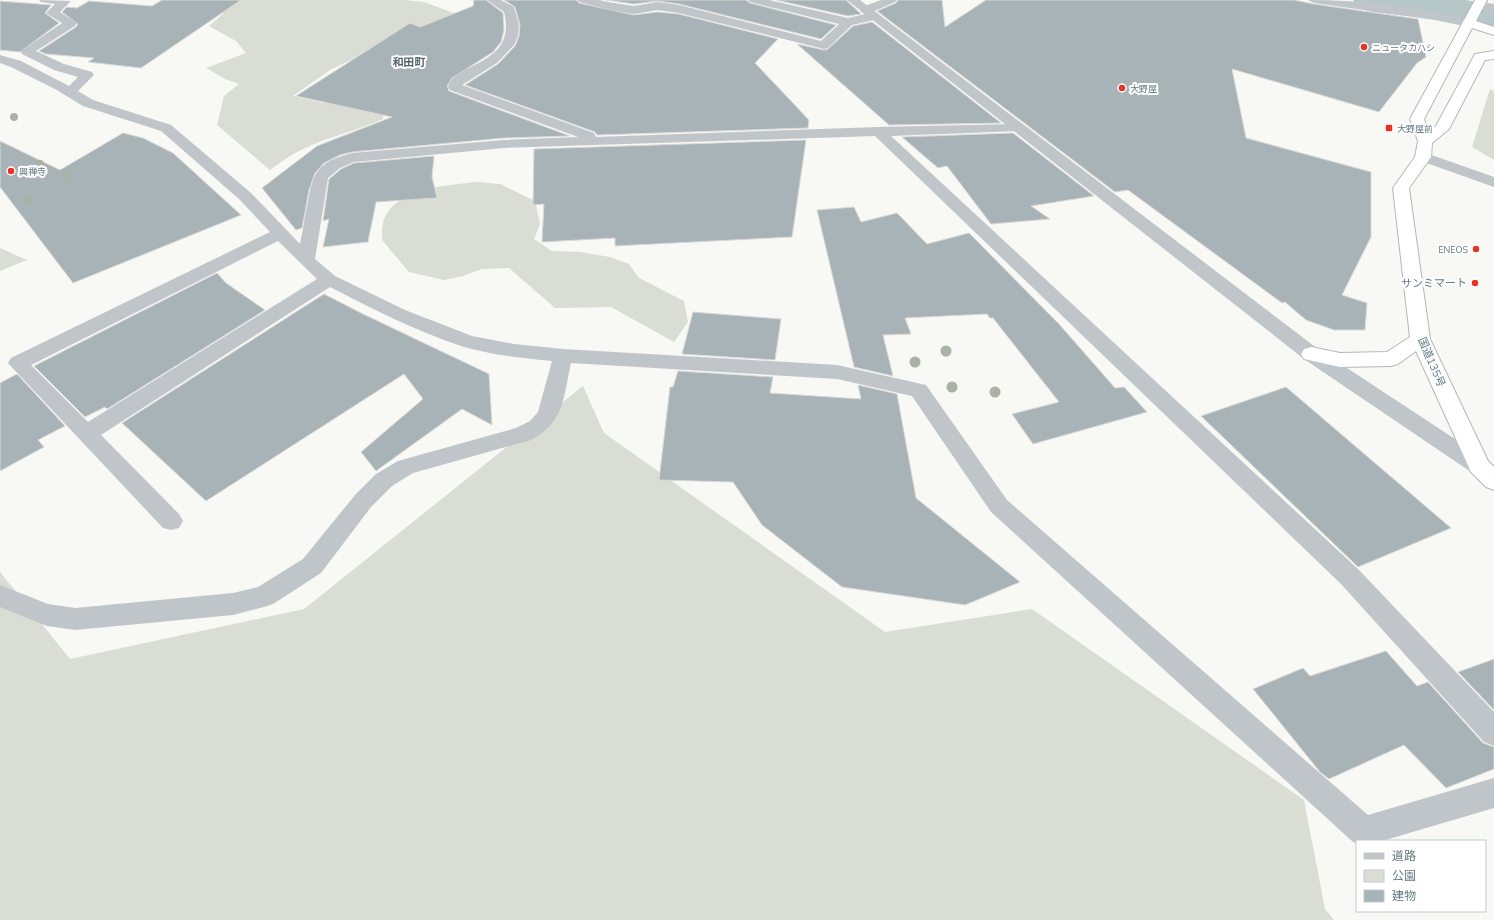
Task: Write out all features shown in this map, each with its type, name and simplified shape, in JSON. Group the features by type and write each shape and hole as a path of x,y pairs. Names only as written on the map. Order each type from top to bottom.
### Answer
{"highway":[{"path":"1424,149 1417,119 1478,4"},
{"path":"1469,23 1494,31"},
{"name":"国道135号","path":"1494,55 1480,57 1442,129 1424,149 1401,188 1420,339 1479,466 1494,481"},
{"path":"1311,354 1340,360 1391,359 1420,339"}],"street":[{"path":"45,0 66,1"},
{"path":"493,0 510,10 513,26 509,41 494,59 456,82 455,87 600,140"},
{"path":"583,0 634,10 661,3 679,9 824,45 848,22 870,13 891,0"},
{"path":"754,0 848,22"},
{"path":"853,0 1311,354 1479,466"},
{"path":"1314,0 1435,16 1469,23"},
{"path":"66,1 52,13 71,23 27,51 59,67 87,75 70,92"},
{"path":"1478,4 1494,8"},
{"path":"0,59 16,64 88,103 166,128 245,196 306,260 329,280 398,314 468,341 514,351 563,356 837,372 919,390 999,506 1364,831 1494,793"},
{"path":"306,260 320,178 326,170 339,162 352,158 496,145 600,140 1017,126"},
{"path":"878,131 1350,577 1494,732"},
{"path":"1424,149 1494,182"},
{"path":"171,521 18,363 280,233"},
{"path":"86,434 329,280"},
{"path":"0,596 47,615 75,619 233,604 264,596 312,566 363,501 384,480 406,466 523,434 538,426 548,415 563,356"}],"green space":[{"path":"221,0 403,0 424,2 456,14 376,59 355,58 330,70 293,96 324,103 363,91 384,108 383,119 311,145 293,154 270,170 217,125 224,96 239,84 225,79 206,68 246,53 236,41 209,26 223,14"},
{"path":"1490,89 1494,91 1494,160 1472,147"},
{"path":"477,182 500,184 535,201 540,224 534,239 552,251 580,252 610,257 629,264 639,278 684,301 688,322 674,342 611,307 555,308 509,268 482,269 463,276 444,280 409,272 382,240 383,221 390,209 412,194 439,187"},
{"path":"0,248 27,260 0,271"},
{"path":"583,386 604,433 885,632 1032,609 1304,800 1325,909 1334,920 0,920 0,572 70,659 304,609"}],"building":[{"path":"162,0 241,0 141,68 88,62 94,58 46,54 39,51 76,27 78,24 62,12 67,7 77,8 89,1 152,6"},
{"path":"474,0 486,0 503,13 504,30 501,42 493,52 452,78 447,86 449,91 570,136 504,138 352,152 340,155 324,163 315,173 309,190 302,228 296,230 262,188 317,146 392,117 296,96 410,23 420,27 473,6"},
{"path":"504,0 576,0 579,3 634,15 657,12 679,14 778,39 755,63 809,120 808,128 597,135 595,132 465,85 498,64 515,46 519,36 520,25 515,7"},
{"path":"606,0 746,0 750,3 836,25 821,39 679,4 657,1 634,4"},
{"path":"776,0 846,0 861,14 848,16"},
{"path":"898,0 942,0 945,27 986,0 1294,0 1418,19 1426,57 1417,63 1379,112 1232,69 1246,138 1371,172 1371,237 1342,295 1367,303 1365,330 1334,330 1306,320 1285,302 1282,303 1128,190 1115,192 877,11 896,3"},
{"path":"0,1 51,5 45,13 59,23 20,52 0,50"},
{"path":"872,22 1001,123 889,125 797,44 824,50 828,49 853,26"},
{"path":"123,133 143,138 173,153 241,215 73,283 0,187 0,141 60,170"},
{"path":"1013,133 1094,196 1031,206 1050,219 991,224 947,166 938,168 902,137"},
{"path":"806,140 792,237 615,246 615,238 542,242 544,204 533,205 534,149"},
{"path":"434,156 432,177 437,198 376,202 368,242 323,247 329,219 323,221 329,179 341,169 354,163"},
{"path":"854,207 861,222 897,213 927,244 969,233 1059,324 1115,388 1124,387 1147,412 1033,444 1012,414 1059,402 993,318 990,318 987,314 905,318 911,334 883,335 893,376 854,367 817,210"},
{"path":"217,273 226,283 265,310 107,409 105,407 85,417 34,366"},
{"path":"324,294 489,374 492,425 462,409 376,471 361,452 423,399 404,374 206,501 122,423"},
{"path":"693,312 781,319 775,360 682,354"},
{"path":"678,371 773,377 770,393 861,399 858,385 897,394 916,498 1020,582 965,605 842,587 762,525 733,482 659,480 670,387 673,387"},
{"path":"17,374 65,426 38,440 44,447 0,471 0,383"},
{"path":"1286,387 1451,528 1358,567 1201,416"},
{"path":"1386,651 1417,686 1428,682 1483,743 1494,747 1494,769 1446,788 1404,745 1329,779 1320,772 1253,689 1303,668 1310,676"},
{"path":"1494,659 1494,710 1458,672"}],"waterway":[{"path":"1373,0 1444,8 1494,17"}],"place":[{"name":"ニュータカハシ","path":"1364,47"},
{"name":"大野屋","path":"1122,88"},
{"name":"大野屋前","path":"1389,128"},
{"name":"興禅寺","path":"11,171"},
{"name":"ENEOS","path":"1476,249"},
{"name":"サンミマート","path":"1475,283"}],"district":[{"name":"和田町","path":"409,62"}]}
